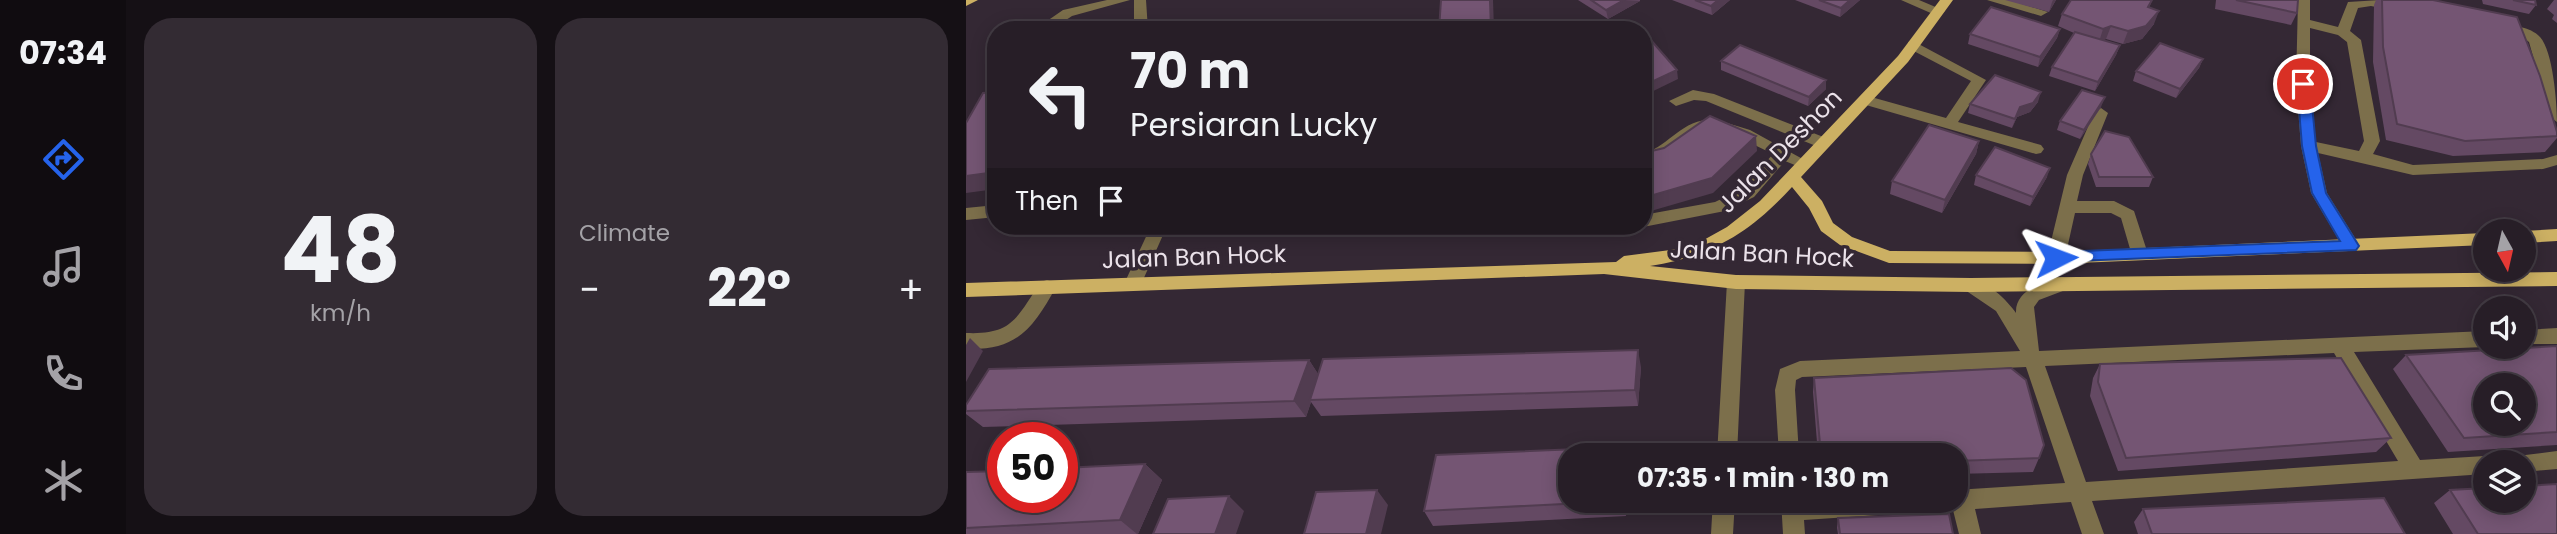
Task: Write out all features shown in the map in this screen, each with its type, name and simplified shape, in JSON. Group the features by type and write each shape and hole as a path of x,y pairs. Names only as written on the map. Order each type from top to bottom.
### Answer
{"main road":[{"path":"966,2 972,0"},
{"name":"Jalan Deshon","path":"1604,267 1678,255 1706,246 1733,231 1766,205 1821,142 1864,100 1913,45 1942,6"},
{"name":"Jalan Ban Hock","path":"1797,170 1827,227 1846,241 1889,257 2056,258 2473,240"},
{"path":"2536,236 2557,235"},
{"name":"Jalan Ban Hock","path":"966,290 1604,267 1736,282 1971,285 2557,279"}],"street":[{"path":"1055,21 1068,13 1124,0"},
{"path":"1140,0 1140,21"},
{"path":"1907,0 1942,6"},
{"path":"1993,0 2041,12"},
{"path":"2304,0 2303,84 2309,146 2319,193 2351,246"},
{"path":"2343,32 2353,5 2371,2 2409,10"},
{"path":"2304,23 2343,32 2354,40 2372,141 2364,156"},
{"path":"2486,24 2524,32 2535,40 2557,117"},
{"path":"1913,45 1979,80 1948,126"},
{"path":"1676,102 1693,95 1709,97 1821,142"},
{"path":"1864,100 2036,149"},
{"path":"966,138 987,104"},
{"path":"2056,258 2075,175 2101,113"},
{"path":"1652,156 1691,128 1707,121 1729,126 1782,154 1797,170"},
{"path":"2309,146 2364,156 2413,170 2543,164 2557,160"},
{"path":"1652,219 1719,206 1748,193 1782,154"},
{"path":"2066,207 2114,207 2128,215 2139,254"},
{"path":"966,214 987,212"},
{"path":"1133,284 1155,235"},
{"path":"1728,443 1736,282"},
{"path":"2062,284 2033,295 2025,306 2031,353 2093,534"},
{"path":"1971,285 2002,306 2031,353"},
{"path":"966,341 988,343 1004,340 1014,333 1047,287"},
{"path":"2536,336 2557,335"},
{"path":"1788,443 1785,390 1787,375 1800,369 2031,353 2340,346 2473,340"},
{"path":"2340,346 2415,470"},
{"path":"2536,462 2557,460"},
{"path":"1968,501 2473,466"},
{"path":"1722,534 1723,513"},
{"path":"1792,513 1794,534"},
{"path":"1965,513 1970,534"}],"building":[{"path":"1441,0 1490,0 1491,21 1440,21"},
{"path":"1591,0 1624,0 1606,10"},
{"path":"1695,0 1718,0 1711,6"},
{"path":"1819,0 1850,0 1841,8"},
{"path":"2071,0 2152,0 2148,7 2159,11 2146,26 2128,31 2111,26 2103,29 2062,14"},
{"path":"2236,0 2298,0 2297,13"},
{"path":"2382,0 2433,0 2517,17 2540,76 2557,136 2465,141 2397,124 2383,47"},
{"path":"2513,0 2535,0 2536,5"},
{"path":"1991,7 2060,29 2040,57 1970,34"},
{"path":"2075,32 2120,45 2098,82 2052,67"},
{"path":"1652,41 1677,70 1652,82"},
{"path":"2160,43 2203,59 2180,89 2136,71"},
{"path":"1740,45 1826,80 1809,97 1721,61"},
{"path":"1995,75 2041,92 2033,103 2020,107 2015,119 1970,104"},
{"path":"2082,90 2105,97 2084,130 2060,121"},
{"path":"983,93 987,93 987,173 966,176 966,123"},
{"path":"1710,116 1756,136 1712,178 1652,195 1652,151 1664,148"},
{"path":"1929,125 1979,141 1945,200 1892,181"},
{"path":"2105,131 2129,137 2153,177 2099,177 2091,154"},
{"path":"1995,147 2050,168 2033,197 1976,175"},
{"path":"2557,346 2557,432 2536,433 2536,373 2473,373 2473,436 2495,436 2464,438 2406,355 2473,351 2473,359 2536,359 2536,347"},
{"path":"1638,350 1635,390 1310,400 1323,359"},
{"path":"2341,358 2391,438 2126,458 2098,382 2100,364"},
{"path":"1309,360 1294,401 966,411 966,405 989,369"},
{"path":"2011,368 2026,380 2044,445 2039,458 1968,461 1968,443 1820,443 1814,378"},
{"path":"1558,450 1558,504 1424,511 1436,455"},
{"path":"1145,464 1120,520 966,528 966,472 987,471 987,513 1078,513 1078,467"},
{"path":"2557,484 2557,534 2478,534 2450,490 2473,489 2473,513 2536,513 2536,485"},
{"path":"1377,490 1366,534 1304,534 1316,492"},
{"path":"1229,496 1215,534 1153,534 1168,499"},
{"path":"2384,498 2405,534 2152,534 2143,509"},
{"path":"1949,514 1953,534 1840,534 1838,518"}],"route":[{"path":"2056,258 2351,246 2319,193 2309,146 2303,84"}]}
